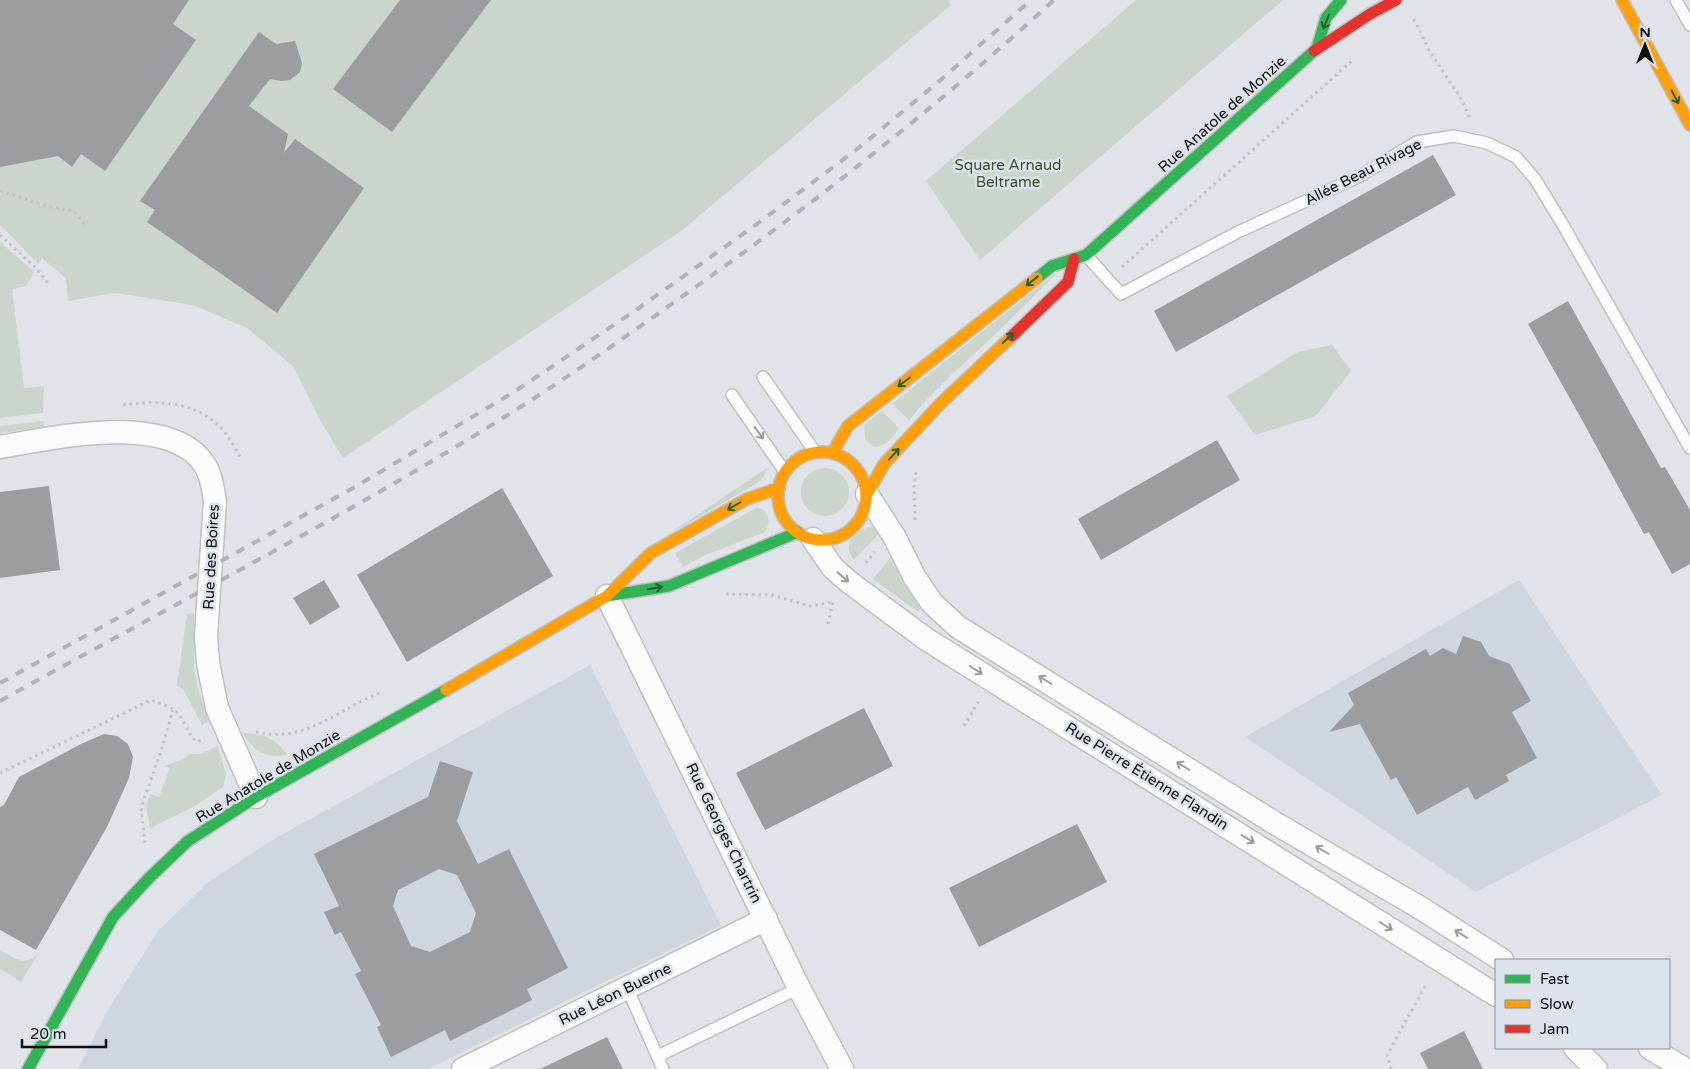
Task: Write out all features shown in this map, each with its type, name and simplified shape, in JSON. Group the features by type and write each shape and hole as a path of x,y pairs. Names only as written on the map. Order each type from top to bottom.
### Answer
{"street":[{"path":"1317,48 1326,18 1341,0"},
{"name":"Rue Anatole de Monzie","path":"832,452 848,426 878,400 1052,266 1086,255 1317,48 1370,14 1396,0"},
{"path":"1622,0 1690,125"},
{"path":"867,494 864,481 856,466 850,460 832,452 815,452 797,459 785,472 779,488 778,501 788,524 806,536 822,540 838,537 853,527 864,511 867,494 884,464 941,403 1068,282 1074,259"},
{"name":"Rue des Boires","path":"0,447 65,436 135,432 160,436 179,444 193,451 206,467 213,486 215,501 206,636 208,663 217,708 256,797"},
{"name":"Rue Anatole de Monzie","path":"28,1069 113,917 149,878 188,841 256,797 420,705 607,596 651,554 747,499 779,488"},
{"name":"Rue Pierre Étienne Flandin","path":"867,494 895,538 914,578 932,603 958,627 1278,825 1419,907 1500,959"},
{"name":"Rue Anatole de Monzie","path":"607,596 669,586 806,536"},
{"name":"Rue Pierre Étienne Flandin","path":"806,536 833,568 926,639 1495,994"},
{"name":"Rue Georges Chartrin","path":"607,596 799,988 842,1069"},
{"name":"Rue Léon Buerne","path":"464,1069 766,919"},
{"path":"1576,1049 1596,1069"},
{"path":"1652,1049 1684,1069"},
{"path":"1663,1069 1673,1067 1684,1069"}],"lane":[{"path":"1676,0 1690,25"},
{"name":"Allée Beau Rivage","path":"1086,255 1121,294 1238,232 1358,177 1417,142 1454,136 1487,143 1516,157 1535,180 1568,234 1690,448"},
{"path":"763,376 815,452"},
{"path":"732,395 785,472"},
{"path":"627,988 663,1069"},
{"path":"658,1056 799,988"}],"path":[{"path":"1412,16 1429,50 1461,98 1470,118 1468,139"},
{"path":"1108,279 1355,58"},
{"path":"0,191 51,207 74,211 85,225"},
{"path":"0,235 36,268 48,283"},
{"path":"828,624 834,602 878,548 916,525 914,484 916,469"},
{"path":"723,595 772,595 810,606 834,602"},
{"path":"0,773 151,700 174,709 141,808 149,878"},
{"path":"964,726 978,702"},
{"path":"1392,1069 1387,1055 1428,983"}],"shaded area":[{"path":"1519,580 1662,795 1476,892 1245,737"},
{"path":"590,665 721,925 428,1069 78,1069 109,1008 159,930 206,884 267,843"}],"green space":[{"path":"0,0 948,0 951,5 681,231 343,458 320,420 293,366 247,328 193,305 115,293 68,301 66,278 42,258 38,264 0,224"},
{"name":"Square Arnaud Beltrame","path":"1136,0 1283,0 980,260 926,181"},
{"path":"0,242 34,272 26,286 12,289 24,388 44,386 43,413 0,418"},
{"path":"1061,269 937,389 909,420 892,404"},
{"path":"1332,345 1351,371 1316,416 1255,435 1227,396 1298,352"},
{"path":"882,411 899,428 886,443 874,447 865,439 864,425"},
{"path":"44,421 44,427 0,433 0,426"},
{"path":"767,468 765,475 759,482 666,536"},
{"path":"825,468 834,470 842,475 847,483 849,492 847,501 842,509 834,514 825,516 816,514 808,509 803,501 801,492 803,483 808,475 816,470"},
{"path":"758,507 767,514 769,521 765,532 703,556 683,567 675,553"},
{"path":"869,527 881,531 854,560 849,544 858,532"},
{"path":"897,553 922,606 918,612 873,579 890,558"},
{"path":"194,613 194,668 197,685 209,722 202,725 183,689 177,686 187,614"},
{"path":"243,733 256,734 274,741 287,755 273,756 261,752 251,745"},
{"path":"217,746 226,774 223,787 195,806 150,828 146,806 150,794 159,797 170,768 164,766 184,759 190,754 201,754"},
{"path":"0,950 24,961 34,958 39,953 21,982 0,969"}],"building":[{"path":"0,0 189,0 173,24 196,40 105,171 81,154 72,167 58,156 0,167"},
{"path":"400,0 491,0 392,132 333,89"},
{"path":"259,32 276,44 295,41 302,63 300,72 290,80 270,79 249,106 288,134 284,153 295,139 364,188 277,313 147,222 155,210 140,201"},
{"path":"1433,155 1456,195 1176,352 1154,311"},
{"path":"1568,301 1661,468 1665,467 1690,510 1690,564 1672,574 1649,532 1644,534 1528,324"},
{"path":"1217,440 1240,480 1101,560 1078,519"},
{"path":"49,486 60,570 0,578 0,492"},
{"path":"502,488 553,576 407,662 357,575"},
{"path":"324,580 340,607 310,625 293,598"},
{"path":"1463,636 1481,642 1489,656 1510,664 1531,701 1512,712 1537,758 1506,775 1509,781 1475,800 1468,787 1417,815 1396,777 1391,780 1360,724 1329,732 1354,705 1348,693 1426,649 1430,656 1443,648 1456,654"},
{"path":"864,708 893,766 765,830 736,773"},
{"path":"104,734 117,736 128,744 133,757 129,778 107,827 36,950 0,930 0,807 4,805 19,777"},
{"path":"440,761 473,772 457,821 478,864 509,849 568,968 527,989 532,1000 450,1041 445,1030 391,1057 377,1027 381,1025 355,974 361,971 341,932 335,935 324,912 339,906 314,854 428,797","holes":["439,869 457,875 476,913 470,932 430,952 411,946 393,906 398,890"]},
{"path":"1077,824 1107,882 979,947 949,888"},
{"path":"1464,1031 1483,1069 1428,1069 1420,1053"},
{"path":"607,1037 623,1069 540,1069"}],"railway":[{"path":"0,683 355,487 514,392 636,310 757,224 856,150 936,84 1031,0"},
{"path":"0,701 394,484 565,378 737,257 831,187 922,114 1054,0"}],"traffic: fast":[{"path":"1317,48 1326,18 1341,0"},
{"path":"1037,278 1052,266 1086,255 1314,51"},
{"path":"607,596 669,586 798,532"},
{"path":"28,1069 113,917 149,878 188,841 256,797 446,690"}],"traffic: slow":[{"path":"1622,0 1690,125"},
{"path":"833,452 848,426 1037,278"},
{"path":"867,494 884,464 941,403 1012,336"},
{"path":"822,452 839,455 847,459 859,471 863,479 866,496 863,513 859,521 847,533 839,537 822,540 805,537 797,533 785,521 781,513 778,496 781,479 785,471 797,459 805,455 822,452"},
{"path":"446,690 607,596 651,553 747,499 779,488"}],"traffic: jam":[{"path":"1314,51 1370,14 1396,0"},
{"path":"1012,336 1068,282 1074,259"}]}
